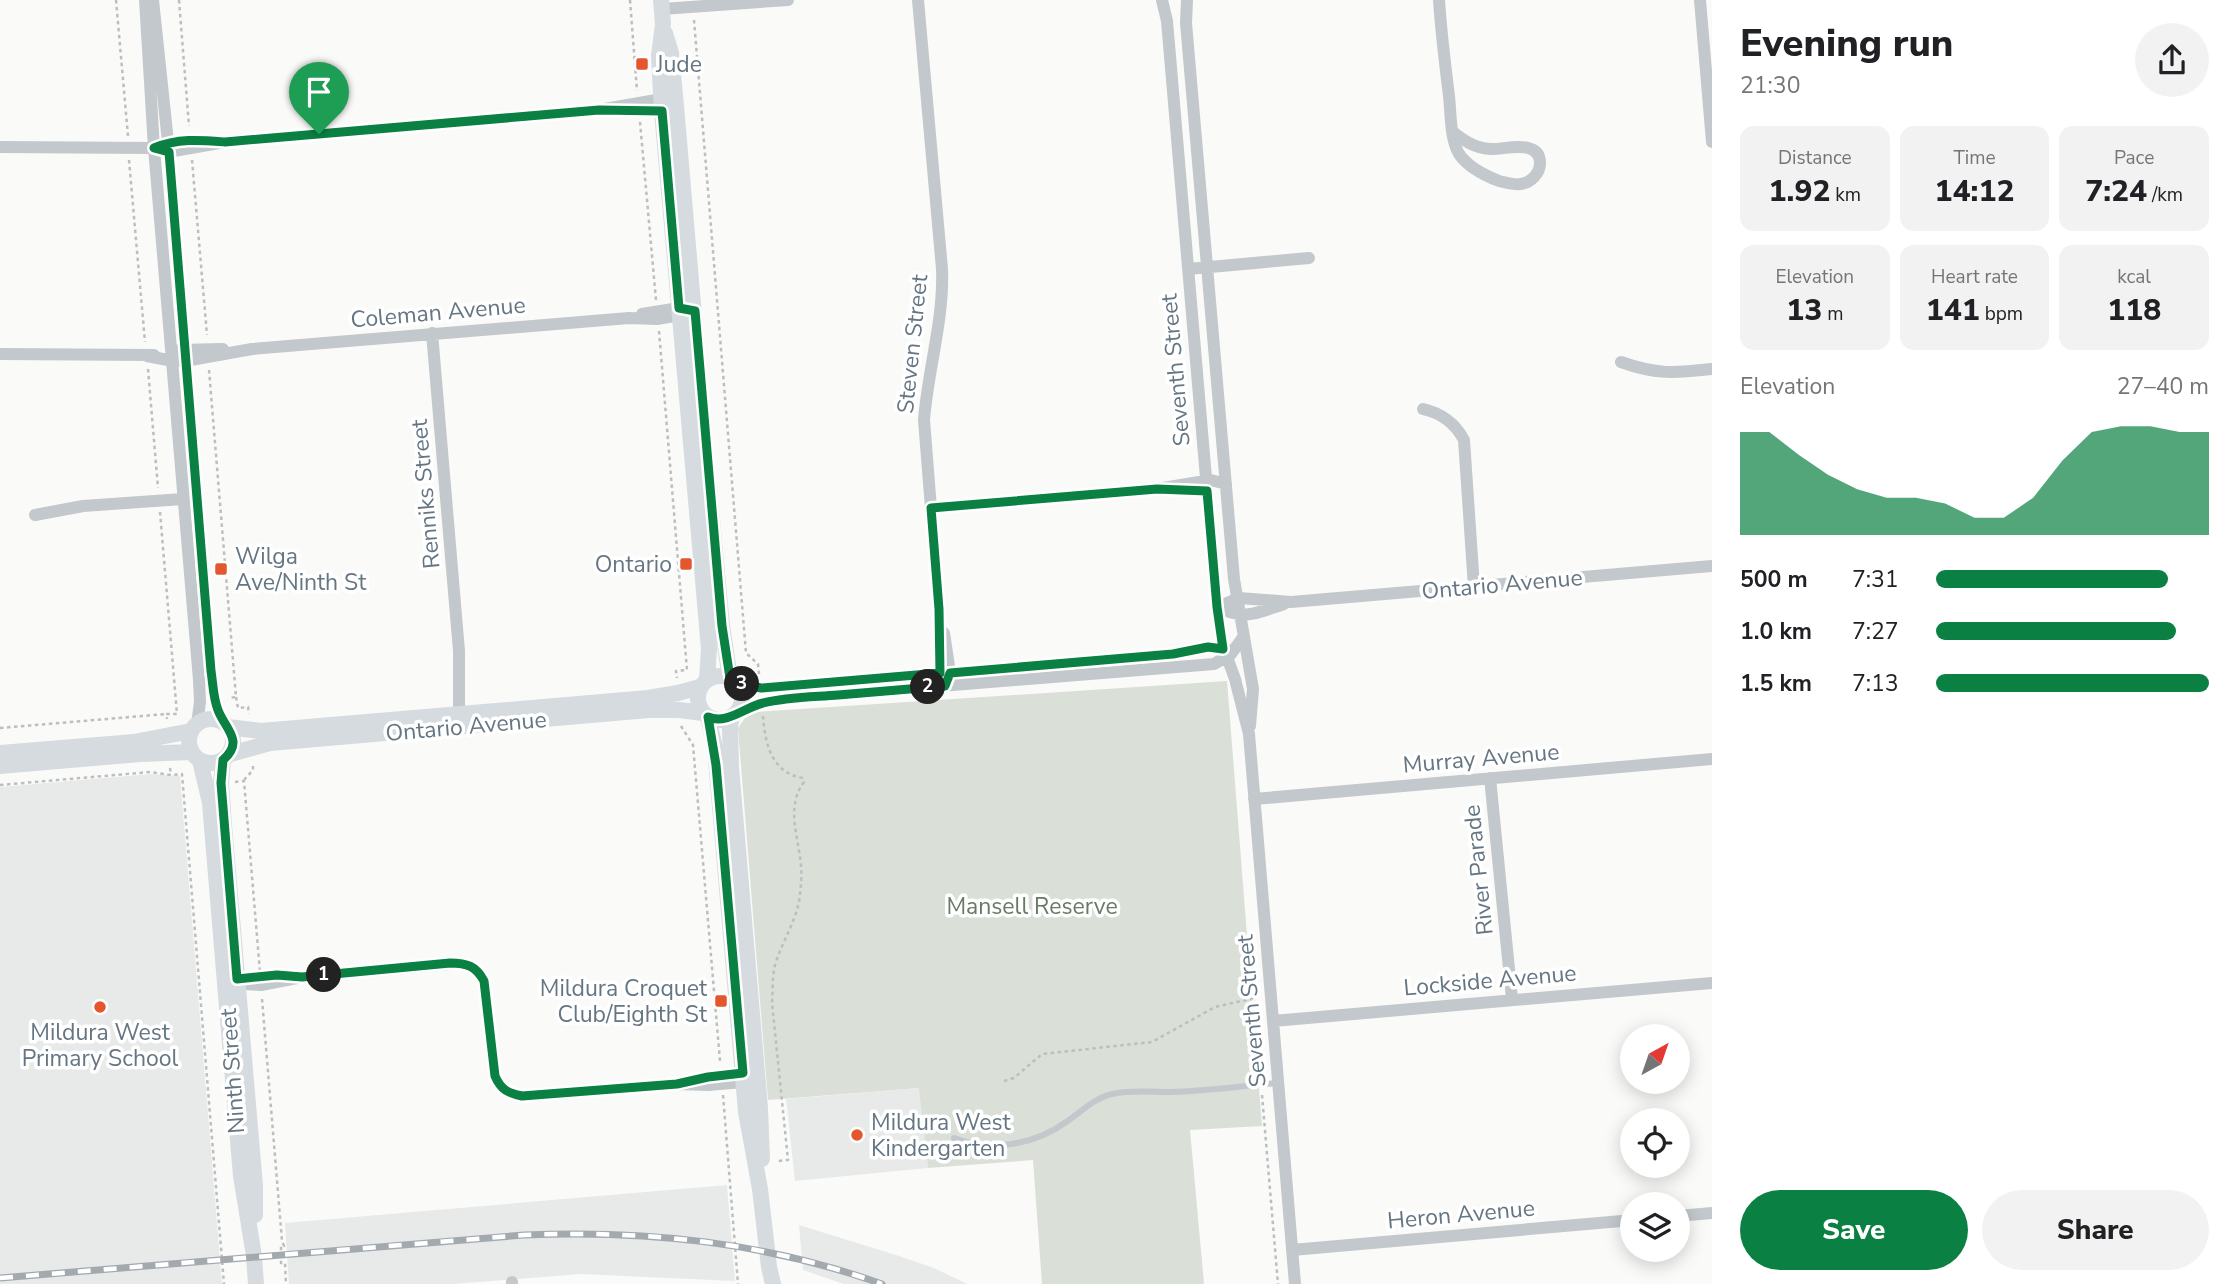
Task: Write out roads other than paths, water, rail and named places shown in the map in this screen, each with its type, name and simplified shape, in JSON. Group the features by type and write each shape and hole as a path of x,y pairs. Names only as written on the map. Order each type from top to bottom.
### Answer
{"street":[{"path":"0,766 140,754 195,756 212,764 226,757 233,740 215,701 154,148 145,0"},
{"path":"153,0 168,147 183,499 200,680 200,702 189,744 195,756"},
{"path":"773,1284 743,1078 716,765 706,715 697,700 704,683 709,649 685,312 667,105 659,56 662,11 788,0"},
{"name":"Steven Street","path":"918,0 943,291 924,420 945,673"},
{"name":"Seventh Street","path":"1162,0 1167,21 1217,607 1249,734 1295,1284"},
{"name":"Seventh Street","path":"1187,0 1186,23 1226,484 1237,599 1253,698 1249,734"},
{"path":"1439,0 1452,131 1459,154 1490,178 1522,185 1538,174 1539,157 1528,147 1491,149 1471,145 1452,131"},
{"path":"1700,0 1712,142"},
{"path":"0,147 154,148 667,105"},
{"path":"1188,269 1309,258"},
{"path":"685,312 722,626 733,680 742,695 742,701 730,727 731,767 760,1108 760,1189"},
{"name":"Coleman Avenue","path":"0,354 179,356 685,312"},
{"name":"Renniks Street","path":"432,333 465,713"},
{"path":"1621,362 1646,371 1670,374 1712,369"},
{"path":"1423,409 1443,416 1460,432 1464,440 1474,587"},
{"path":"931,508 1157,489 1206,486 1214,490 1226,484"},
{"path":"35,515 83,506 183,499"},
{"name":"Ontario Avenue","path":"1240,615 1291,602 1712,566"},
{"name":"Ontario Avenue","path":"1217,607 1249,597 1291,602"},
{"path":"1217,607 1240,615"},
{"path":"706,715 720,720 762,703 793,698 1214,664 1244,636"},
{"path":"704,683 718,675 761,688 1173,654 1208,647 1249,662"},
{"path":"945,673 945,686"},
{"name":"Ontario Avenue","path":"226,757 270,743 649,710 679,702 704,683"},
{"name":"Ontario Avenue","path":"226,725 261,731 648,698 679,702 706,715"},
{"path":"0,753 156,739 211,719 226,725"},
{"name":"Ninth Street","path":"195,756 209,803 234,982"},
{"name":"Ninth Street","path":"226,757 221,783 234,982 241,1176 256,1284"},
{"name":"Murray Avenue","path":"1254,799 1712,759"},
{"name":"River Parade","path":"1490,778 1512,999"},
{"path":"234,982 450,963 472,966 479,971 484,981 495,1076 499,1086 509,1093 532,1096 743,1078"},
{"name":"Lockside Avenue","path":"1273,1021 1712,983"},
{"path":"1690,1215 1712,1213"},
{"name":"Heron Avenue","path":"1292,1250 1620,1221"},
{"path":"767,1284 769,1267"}],"lane":[{"path":"954,1138 983,1145 1035,1139 1049,1133 1102,1097 1114,1094 1278,1083"}],"railway":[{"path":"0,1278 524,1235 570,1234 661,1237 750,1249 794,1258 882,1284"}],"place":[{"name":"Jude","path":"642,64"},
{"name":"Ontario","path":"686,564"},
{"name":"Wilga Ave/Ninth St","path":"221,569"},
{"name":"Mildura Croquet Club/Eighth St","path":"721,1001"},
{"name":"Mildura West Primary School","path":"100,1007"},
{"name":"Mildura West Kindergarten","path":"857,1135"}],"park label":[{"name":"Mansell Reserve","path":"1032,906"}]}
